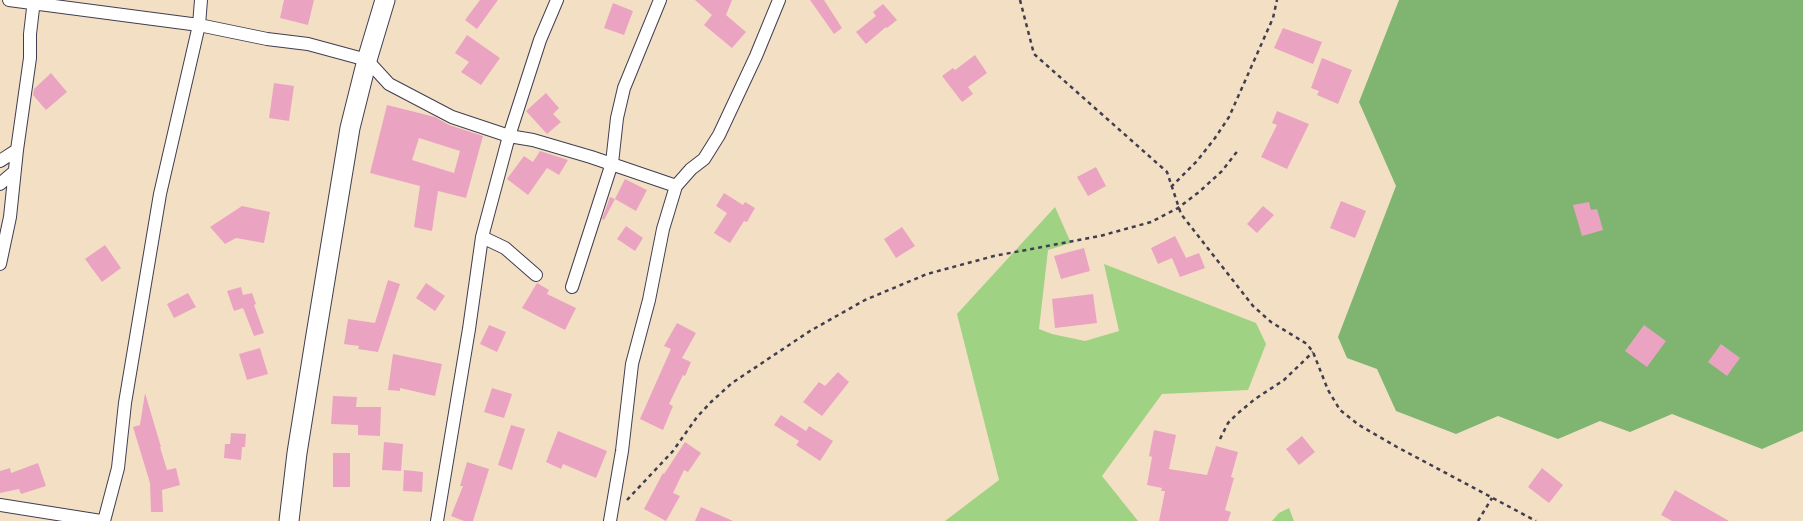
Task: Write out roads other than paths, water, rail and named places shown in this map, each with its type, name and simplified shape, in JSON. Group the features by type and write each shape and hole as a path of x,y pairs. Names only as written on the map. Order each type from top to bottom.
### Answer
{"main road":[{"path":"289,521 299,443 350,128 367,60 385,0"}],"street":[{"path":"9,0 199,25 267,39 308,44 367,60 388,84 452,117 509,136 533,140 612,163 676,186"},
{"path":"0,505 102,521 118,468 125,403 160,194 199,25 201,0"},
{"path":"437,521 469,329 482,237 509,136 540,40 557,0"},
{"path":"572,287 612,163 616,118 624,88 660,0"},
{"path":"610,518 622,452 632,364 649,300 665,220 676,186 691,169 704,159 719,135 756,56 779,0"},
{"path":"0,264 10,217 14,172 30,58 30,34 34,2"},
{"path":"0,161 17,150"},
{"path":"0,184 14,172"},
{"path":"482,237 505,248 536,275"}]}
